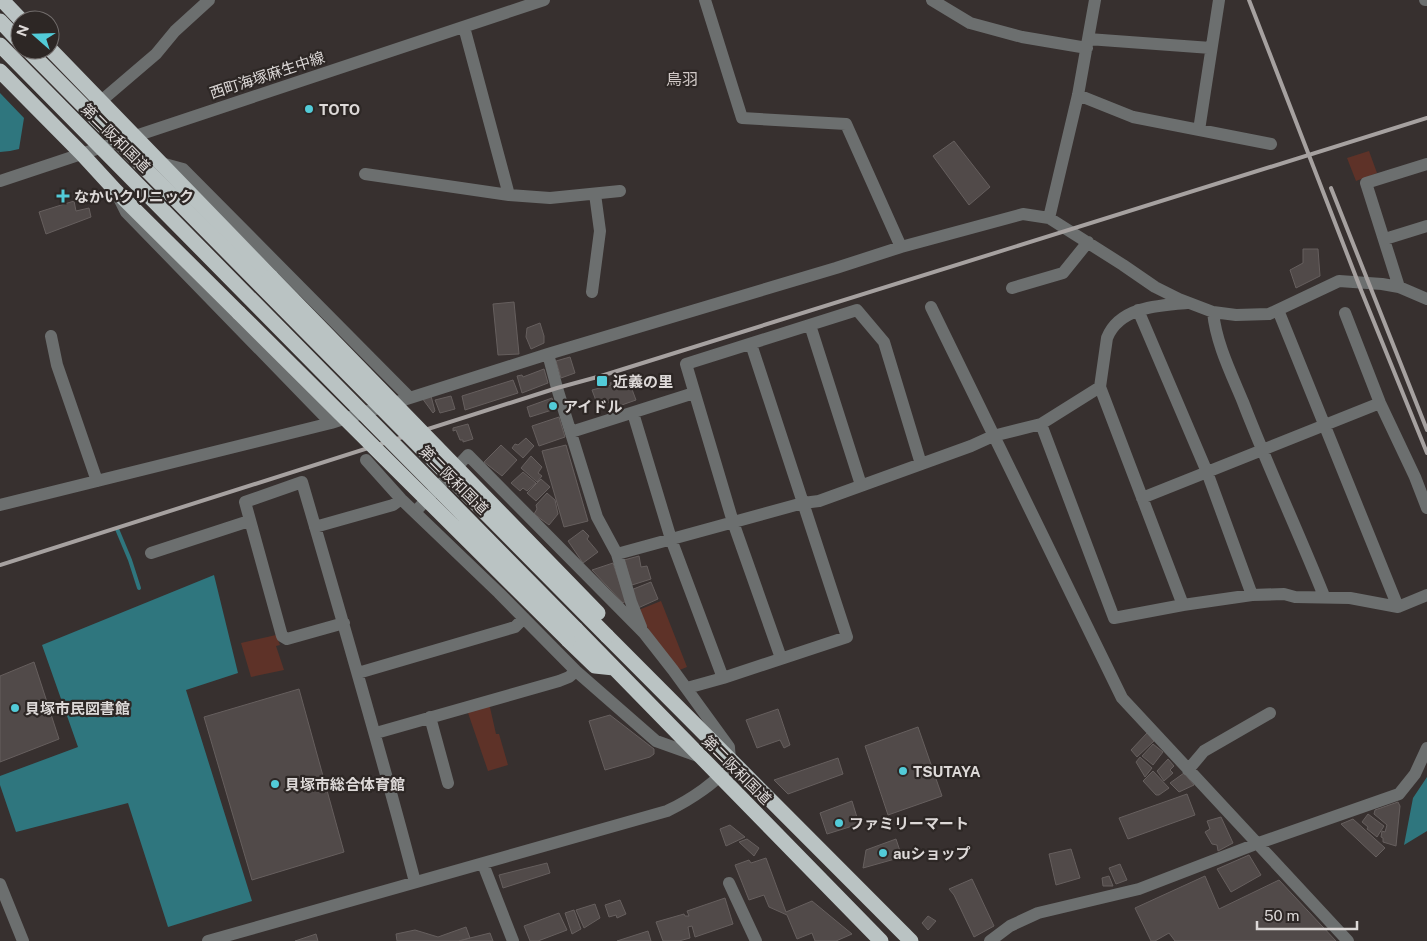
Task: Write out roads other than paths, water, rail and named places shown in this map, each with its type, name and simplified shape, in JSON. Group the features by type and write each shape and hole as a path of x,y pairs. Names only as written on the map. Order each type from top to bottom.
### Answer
{"highway":[{"path":"2,0 12,10"},
{"path":"0,21 10,32"},
{"name":"第二阪和国道","path":"0,45 572,634 614,668 881,941"},
{"path":"60,59 272,277 611,633"},
{"name":"第二阪和国道","path":"38,60 611,633 665,695 911,941"},
{"path":"0,71 82,153 115,190 239,313 572,634"}],"street":[{"path":"101,101 156,54 175,31 209,0"},
{"name":"西町海塚麻生中線","path":"0,181 544,0"},
{"path":"705,0 742,118 846,124 902,247"},
{"path":"932,0 970,23 1022,37 1088,43 1211,48"},
{"path":"1049,218 1078,95 1095,0"},
{"path":"1199,130 1219,0"},
{"path":"464,27 509,195"},
{"path":"1078,95 1133,118 1271,144"},
{"path":"161,163 182,168 410,398"},
{"path":"1399,287 1366,183 1427,164"},
{"path":"366,174 509,195 550,198 620,192"},
{"path":"115,190 126,212 331,423"},
{"path":"592,292 600,231 595,194"},
{"path":"0,505 331,423 548,354 902,247 1023,214 1049,218 1155,287 1213,312 1236,315 1269,314 1339,281 1399,287 1427,299"},
{"path":"1385,239 1427,226"},
{"path":"1012,288 1034,288 1063,273 1088,242"},
{"path":"1183,604 1100,387 1110,332 1119,321 1138,310 1169,304 1190,303"},
{"path":"931,307 1122,698 1348,941"},
{"path":"781,658 733,522 686,364 857,310 884,342 921,464"},
{"path":"1138,310 1207,472 1252,595"},
{"path":"1278,310 1398,607"},
{"path":"1213,312 1216,335 1262,451 1295,524 1324,596"},
{"path":"1345,313 1380,403 1415,477 1427,508"},
{"path":"810,325 861,486"},
{"path":"51,336 57,365 97,481"},
{"path":"687,688 847,637 751,344"},
{"path":"548,354 597,518 617,554 631,602 644,633"},
{"path":"617,554 803,503 819,501 993,436 1041,424 1100,387"},
{"path":"570,432 694,393"},
{"path":"1142,498 1380,403"},
{"path":"633,413 671,539 723,678"},
{"path":"1041,424 1114,618 1183,604 1252,595 1284,594 1295,597 1324,596 1350,598 1398,607 1427,595"},
{"path":"208,941 667,811 685,803 719,777 730,760 729,747 687,688 644,633 468,455 415,512"},
{"path":"366,460 401,498 576,671 656,741 698,756"},
{"path":"344,623 287,639 282,636 245,502 302,482 344,623 358,674 376,733 415,882"},
{"path":"315,527 393,505 401,498"},
{"path":"151,553 249,520"},
{"path":"358,674 515,627 524,618"},
{"path":"376,733 559,681 569,677 576,671"},
{"path":"1188,770 1204,751 1270,713"},
{"path":"430,718 448,783"},
{"path":"990,941 1010,926 1038,913 1139,890 1256,844 1398,794 1415,774 1427,748"},
{"path":"483,864 513,941"},
{"path":"729,883 756,941"},
{"path":"0,884 23,941"}],"water":[{"path":"0,93 24,118 19,149 0,152"},
{"path":"214,575 238,673 186,690 252,901 168,927 128,803 16,832 0,785 0,776 78,747 42,645"},
{"path":"1427,777 1427,831 1404,845 1413,798"}],"waterway":[{"path":"117,529 139,588"}],"railway":[{"path":"1249,0 1361,290 1427,453"},
{"path":"0,565 557,388 601,376 1427,118"},
{"path":"1331,188 1427,430"}],"place":[{"name":"TOTO","path":"309,109"},
{"name":"なかいクリニック","path":"63,196"},
{"name":"近義の里","path":"602,381"},
{"name":"アイドル","path":"553,406"},
{"name":"貝塚市民図書館","path":"15,708"},
{"name":"TSUTAYA","path":"903,771"},
{"name":"貝塚市総合体育館","path":"275,784"},
{"name":"ファミリーマート","path":"839,823"},
{"name":"auショップ","path":"883,853"}],"district":[{"name":"鳥羽","path":"682,79"}]}
